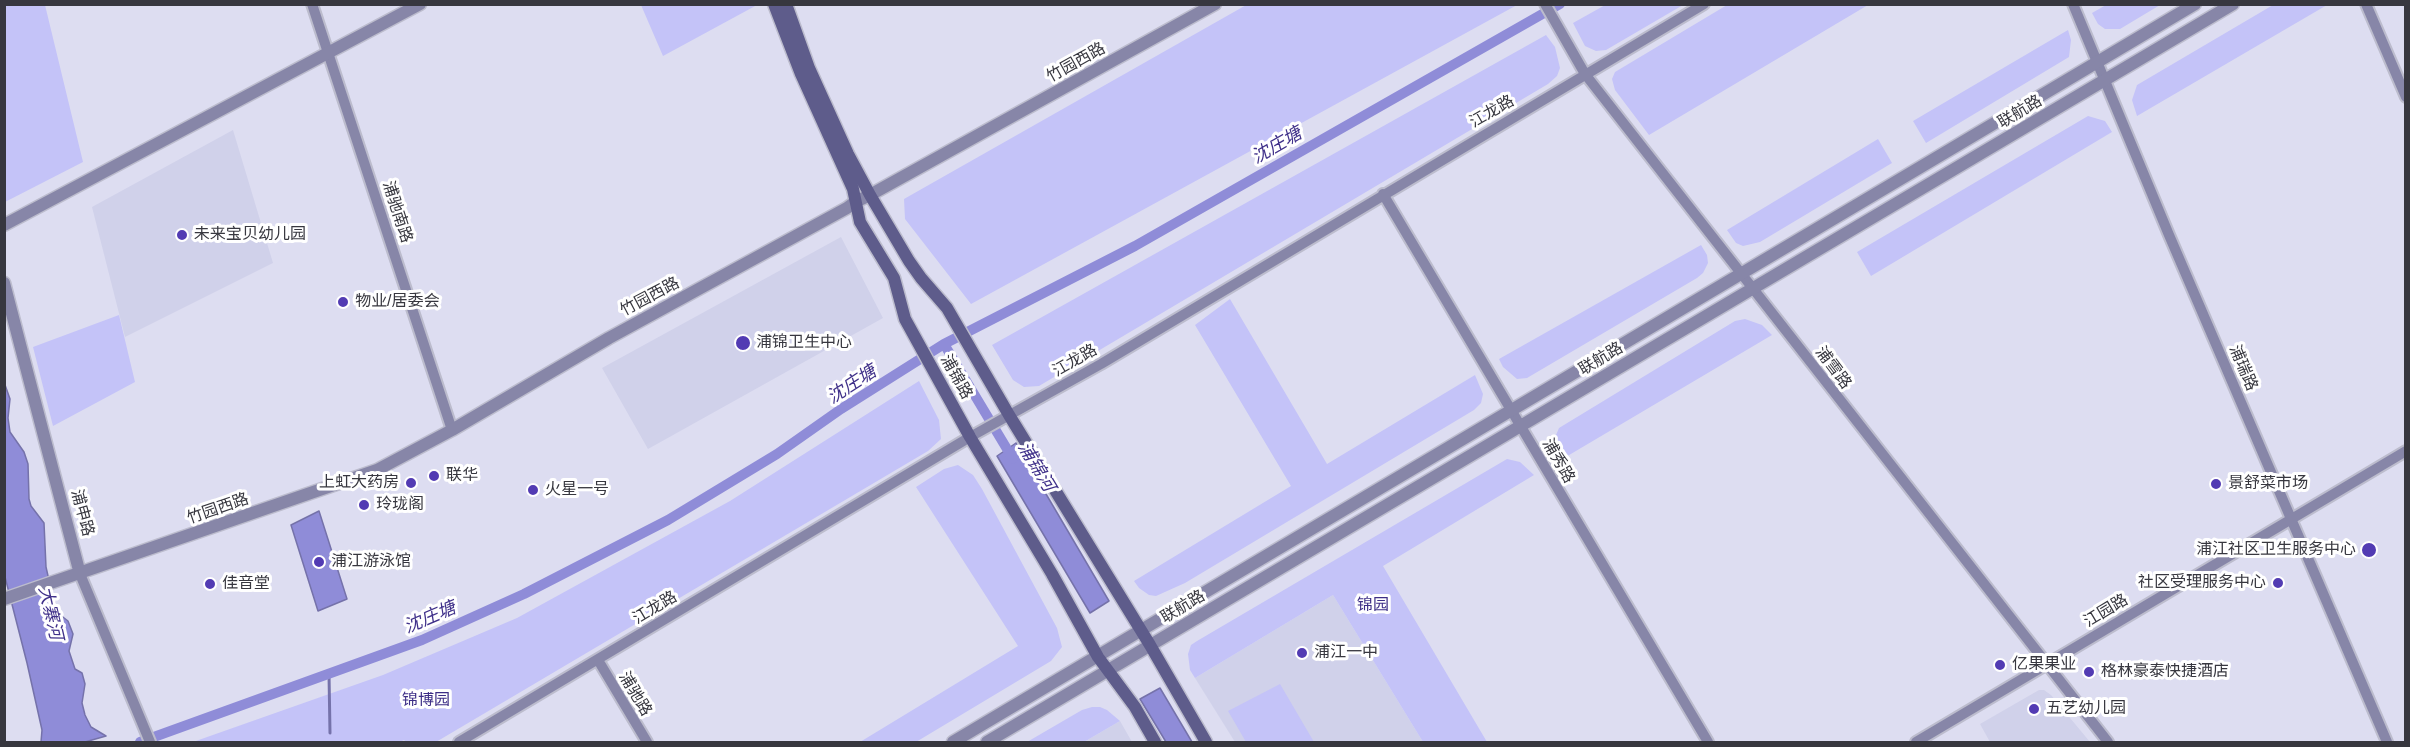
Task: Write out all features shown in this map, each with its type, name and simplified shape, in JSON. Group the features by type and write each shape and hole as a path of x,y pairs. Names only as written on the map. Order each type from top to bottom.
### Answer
{"main road":[{"name":"浦锦路","path":"774,4 797,64 853,189 860,222 894,279 905,319 970,437 1155,742"},
{"path":"786,4 814,78 848,154 870,195"},
{"name":"浦锦路","path":"870,195 921,278 952,317 1137,634 1206,742"}],"street":[{"name":"浦驰南路","path":"312,4 452,430"},
{"path":"4,225 420,4"},
{"name":"竹园西路","path":"7,598 377,470 452,430 609,338 1215,4"},
{"name":"浦雪路","path":"1545,4 1585,74 2108,742"},
{"name":"江龙路","path":"459,742 970,437 1111,358 1704,4"},
{"name":"浦瑞路","path":"2073,4 2169,235 2387,742"},
{"name":"联航路","path":"953,742 2195,4"},
{"name":"联航路","path":"987,742 2233,4"},
{"path":"2366,4 2406,97"},
{"name":"浦秀路","path":"1383,194 1708,742"},
{"name":"浦申路","path":"4,283 81,574 150,742"},
{"name":"江园路","path":"1916,742 2406,451"},
{"name":"浦驰路","path":"598,660 647,742"}],"shaded area":[{"name":"未来宝贝幼儿园","path":"233,130 273,263 125,337 92,207"},
{"name":"浦锦卫生中心","path":"841,237 883,318 648,449 602,368"},
{"name":"浦江一中","path":"1333,595 1423,742 1235,742 1195,678"},
{"name":"五艺幼儿园","path":"2039,690 2044,690 2051,695 2090,742 1990,742 1980,724"},
{"path":"1120,721 1132,742 1084,742"}],"green space":[{"path":"5,4 45,5 83,162 5,202"},
{"path":"1248,4 1517,5 971,304 905,219 904,199"},
{"path":"1607,4 1683,5 1606,50 1596,51 1585,46 1573,23"},
{"path":"641,5 757,5 663,56"},
{"path":"1727,5 1868,5 1649,135 1615,90 1612,79 1615,72"},
{"path":"2106,5 2160,5 2120,29 2105,29 2098,24 2092,13"},
{"path":"2273,5 2327,5 2137,116 2132,100 2137,85"},
{"path":"2068,30 2071,40 2069,57 1926,143 1913,121"},
{"path":"1546,35 1555,47 1560,68 1557,76 1548,84 1039,386 1024,387 1013,380 992,345"},
{"path":"2088,116 2105,121 2112,132 1871,276 1857,252"},
{"path":"1878,139 1892,163 1760,242 1743,246 1736,243 1727,230"},
{"path":"1701,245 1707,255 1708,263 1703,273 1697,278 1527,378 1517,379 1503,367 1499,359"},
{"path":"1230,299 1327,464 1475,375 1483,394 1481,403 1474,410 1185,583 1156,596 1149,595 1134,581 1291,486 1195,325"},
{"path":"119,315 135,382 53,426 33,347"},
{"path":"1745,319 1762,325 1772,335 1559,461 1555,456 1553,442 1559,428 1735,321"},
{"name":"锦博园","path":"919,381 939,420 941,439 928,451 436,742 406,742 404,740 400,742 193,742 383,675 517,618 730,501"},
{"name":"锦园","path":"1507,459 1520,462 1534,475 1383,566 1487,742 1423,742 1333,595 1195,678 1190,670 1188,654 1191,645"},
{"path":"958,465 973,475 982,489 1057,628 1062,647 1051,661 916,742 860,742 1018,646 916,487 944,469"},
{"path":"1280,684 1314,742 1246,742 1228,711"},
{"path":"1092,707 1107,710 1120,721 1084,742 1027,742 1082,710"}],"water":[{"name":"大寨河","path":"4,382 10,399 8,418 10,432 24,452 28,464 29,499 31,506 44,523 46,567 53,598 59,614 68,621 73,634 69,651 75,669 82,673 85,684 82,703 85,715 91,727 106,736 85,742 41,742 42,730 5,577"},
{"path":"1016,443 1109,601 1090,613 997,456"},
{"name":"浦江游泳馆","path":"319,511 347,599 318,611 291,525"},
{"path":"1160,688 1192,742 1166,742 1140,699"}],"waterway":[{"name":"沈庄塘","path":"140,742 422,640 524,594 668,520 777,454 841,409 944,344 1135,246 1560,4"},
{"name":"浦锦河","path":"944,344 1013,459"},
{"path":"329,674 330,733"}],"place":[{"name":"未来宝贝幼儿园","path":"182,235"},
{"name":"物业/居委会","path":"343,302"},
{"name":"浦锦卫生中心","path":"743,343"},
{"name":"联华","path":"434,476"},
{"name":"上虹大药房","path":"411,483"},
{"name":"景舒菜市场","path":"2216,484"},
{"name":"火星一号","path":"533,490"},
{"name":"玲珑阁","path":"364,505"},
{"name":"浦江社区卫生服务中心","path":"2369,550"},
{"name":"浦江游泳馆","path":"319,562"},
{"name":"社区受理服务中心","path":"2278,583"},
{"name":"佳音堂","path":"210,584"},
{"name":"浦江一中","path":"1302,653"},
{"name":"亿果果业","path":"2000,665"},
{"name":"格林豪泰快捷酒店","path":"2089,672"},
{"name":"五艺幼儿园","path":"2034,709"}]}
